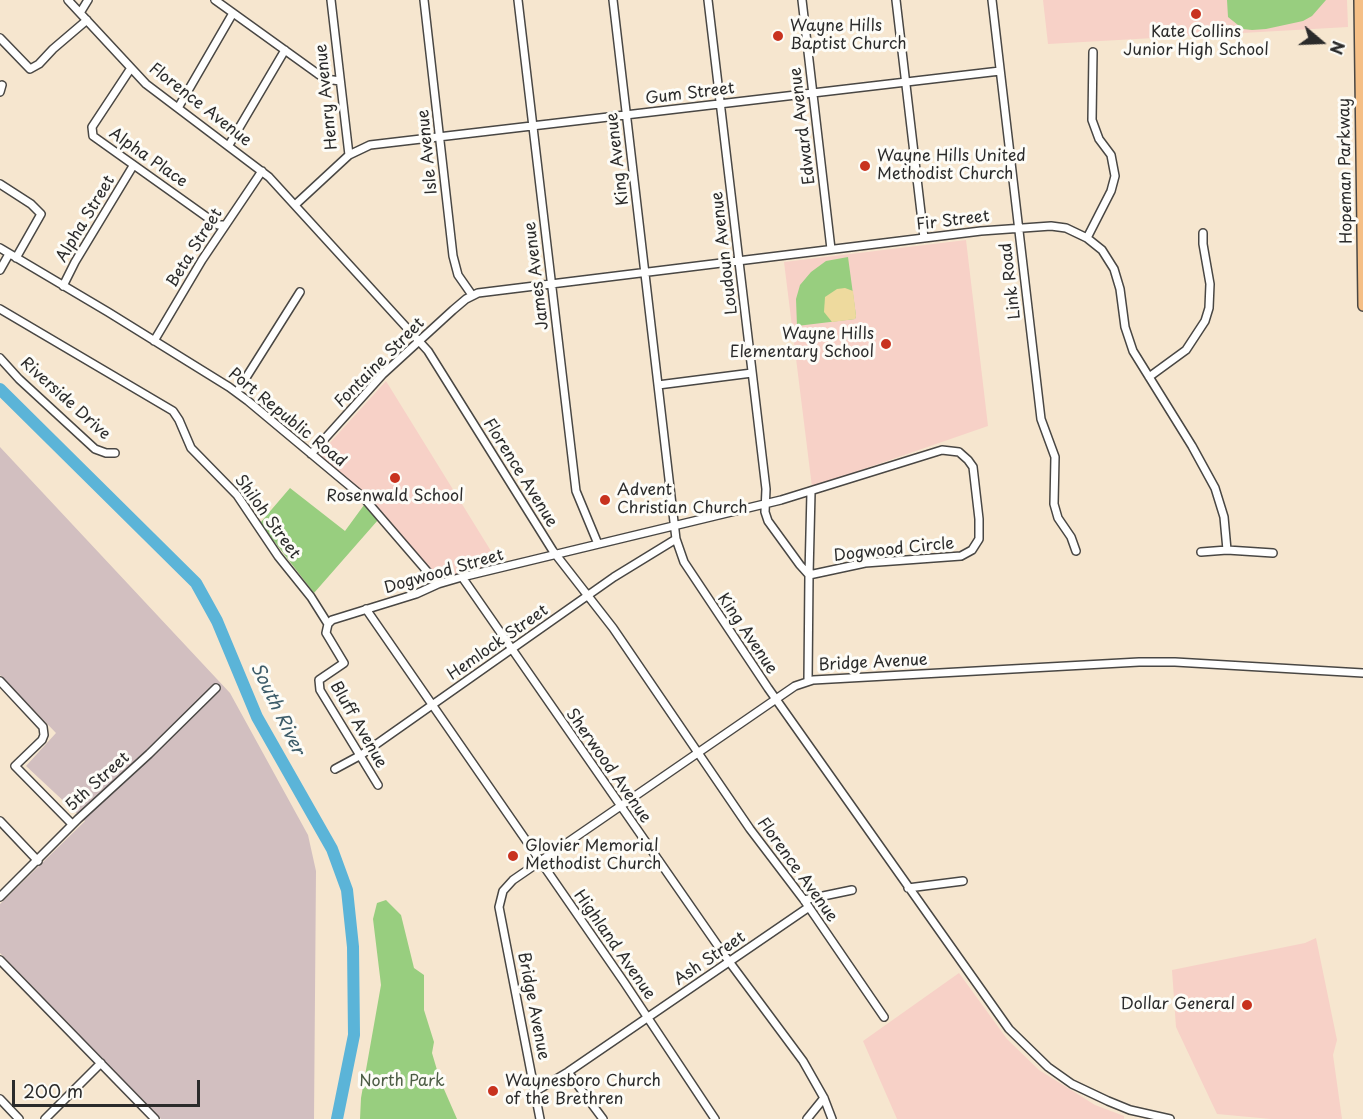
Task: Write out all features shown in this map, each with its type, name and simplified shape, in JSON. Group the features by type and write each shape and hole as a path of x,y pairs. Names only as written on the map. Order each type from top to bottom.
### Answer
{"main road":[{"name":"Hopeman Parkway","path":"1359,0 1363,306"}],"street":[{"name":"Florence Avenue","path":"68,0 146,84 262,171 434,360 556,555 613,628 750,829 807,904 884,1017"},
{"path":"80,13 88,0"},
{"path":"215,0 318,74 326,79 340,81"},
{"name":"Henry Avenue","path":"295,205 349,155 331,0"},
{"name":"Isle Avenue","path":"424,0 455,266 462,282 472,295"},
{"name":"James Avenue","path":"518,0 576,491 598,544"},
{"name":"King Avenue","path":"613,0 674,527 687,568 995,1012 1023,1044 1048,1067 1072,1084 1130,1110 1170,1119"},
{"name":"Loudoun Avenue","path":"708,0 766,489 765,512 768,521 800,566 809,574"},
{"name":"Edward Avenue","path":"802,0 831,249"},
{"path":"896,0 924,238"},
{"name":"Link Road","path":"992,0 1041,419 1055,457 1054,504 1058,518 1071,537 1076,551"},
{"path":"178,108 233,13"},
{"path":"0,38 29,69 34,68 87,20"},
{"path":"229,145 285,50"},
{"path":"1087,238 1114,184 1115,176 1111,155 1099,139 1092,120 1093,52"},
{"name":"Alpha Place","path":"131,68 91,129 93,136 218,225 225,225"},
{"name":"Gum Street","path":"349,155 370,145 1000,71"},
{"name":"Alpha Street","path":"63,286 133,166"},
{"name":"Beta Street","path":"154,341 202,260 262,171"},
{"path":"0,184 31,204 41,214 13,256 0,270"},
{"name":"Fir Street","path":"472,295 486,291 924,238 1038,226 1061,227 1087,238 1102,250 1114,269 1129,341 1215,489 1224,517 1227,550"},
{"path":"1149,377 1186,350 1205,321 1209,308 1210,284 1203,233"},
{"name":"Port Republic Road","path":"0,248 237,392 363,497 438,584"},
{"path":"237,392 300,292"},
{"name":"Fontaine Street","path":"311,454 380,378 472,295"},
{"name":"Shiloh Street","path":"0,309 173,411 190,448 230,486 328,624"},
{"name":"Riverside Drive","path":"0,358 19,379 95,449 115,453"},
{"path":"658,385 752,373"},
{"name":"Dogwood Circle","path":"809,574 865,563 961,556 972,550 980,533 974,472 968,460 955,451 942,450 811,492"},
{"path":"808,681 811,492"},
{"name":"Dogwood Street","path":"366,609 417,594 438,584 462,577 811,492"},
{"name":"Hemlock Street","path":"335,769 361,755 588,596 676,539"},
{"path":"1201,552 1227,550 1273,552"},
{"name":"Sherwood Avenue","path":"462,577 729,962 803,1061 824,1098 832,1119"},
{"path":"328,624 332,620 366,609"},
{"name":"Highland Avenue","path":"366,609 715,1119"},
{"name":"Bluff Avenue","path":"328,624 326,633 344,663 319,680 319,685 323,696 378,785"},
{"name":"Bridge Avenue","path":"540,1119 500,907 501,894 508,885 540,861 795,686 808,681 1139,662 1175,662 1363,674"},
{"path":"0,681 43,727 42,740 15,766 72,825"},
{"name":"5th Street","path":"0,897 216,688"},
{"path":"0,821 38,861"},
{"path":"908,888 963,881"},
{"name":"Ash Street","path":"536,1091 568,1072 729,962 807,904 852,890"},
{"path":"0,960 155,1119"},
{"path":"45,1119 101,1063"},
{"path":"568,1072 603,1119"},
{"path":"807,1119 824,1098"},
{"path":"0,1099 19,1119"}],"shaded area":[{"name":"Kate Collins Junior High School","path":"1043,0 1347,0 1348,27 1048,44"},
{"name":"Wayne Hills Elementary School","path":"966,240 988,426 812,487 784,262"},
{"name":"Rosenwald School","path":"386,381 499,564 438,581 371,499 318,456"},
{"path":"0,447 230,693 308,835 316,871 314,1119 161,1119 0,953 0,904 85,821 26,766 56,733 0,675"},
{"path":"1316,938 1337,1040 1333,1055 1342,1119 1271,1119 1217,1114 1176,1027 1172,970 1305,943"},
{"path":"959,973 1007,1039 1039,1070 1095,1105 1124,1116 1124,1119 897,1119 863,1041"}],"green space":[{"path":"1227,0 1326,0 1312,16 1303,21 1252,30 1243,29 1228,17"},
{"path":"848,257 855,319 797,326 796,299 800,285 811,272 826,261"},
{"path":"290,488 345,531 364,505 378,520 314,593 260,523"},
{"name":"North Park","path":"386,900 401,915 414,968 424,975 424,1010 434,1042 432,1053 440,1080 457,1119 360,1119 361,1098 381,985 373,919 377,903"}],"sand":[{"path":"845,288 853,291 855,319 832,322 824,312 825,297 837,289"}],"waterway":[{"name":"South River","path":"0,389 196,583 217,621 257,717 332,849 347,890 353,947 354,1035 337,1119"}],"place":[{"name":"Kate Collins Junior High School","path":"1196,14"},
{"name":"Wayne Hills Baptist Church","path":"778,36"},
{"name":"Wayne Hills United Methodist Church","path":"865,166"},
{"name":"Wayne Hills Elementary School","path":"886,344"},
{"name":"Rosenwald School","path":"395,478"},
{"name":"Advent Christian Church","path":"605,500"},
{"name":"Glovier Memorial Methodist Church","path":"513,856"},
{"name":"Dollar General","path":"1247,1005"},
{"name":"Waynesboro Church of the Brethren","path":"493,1091"}]}
